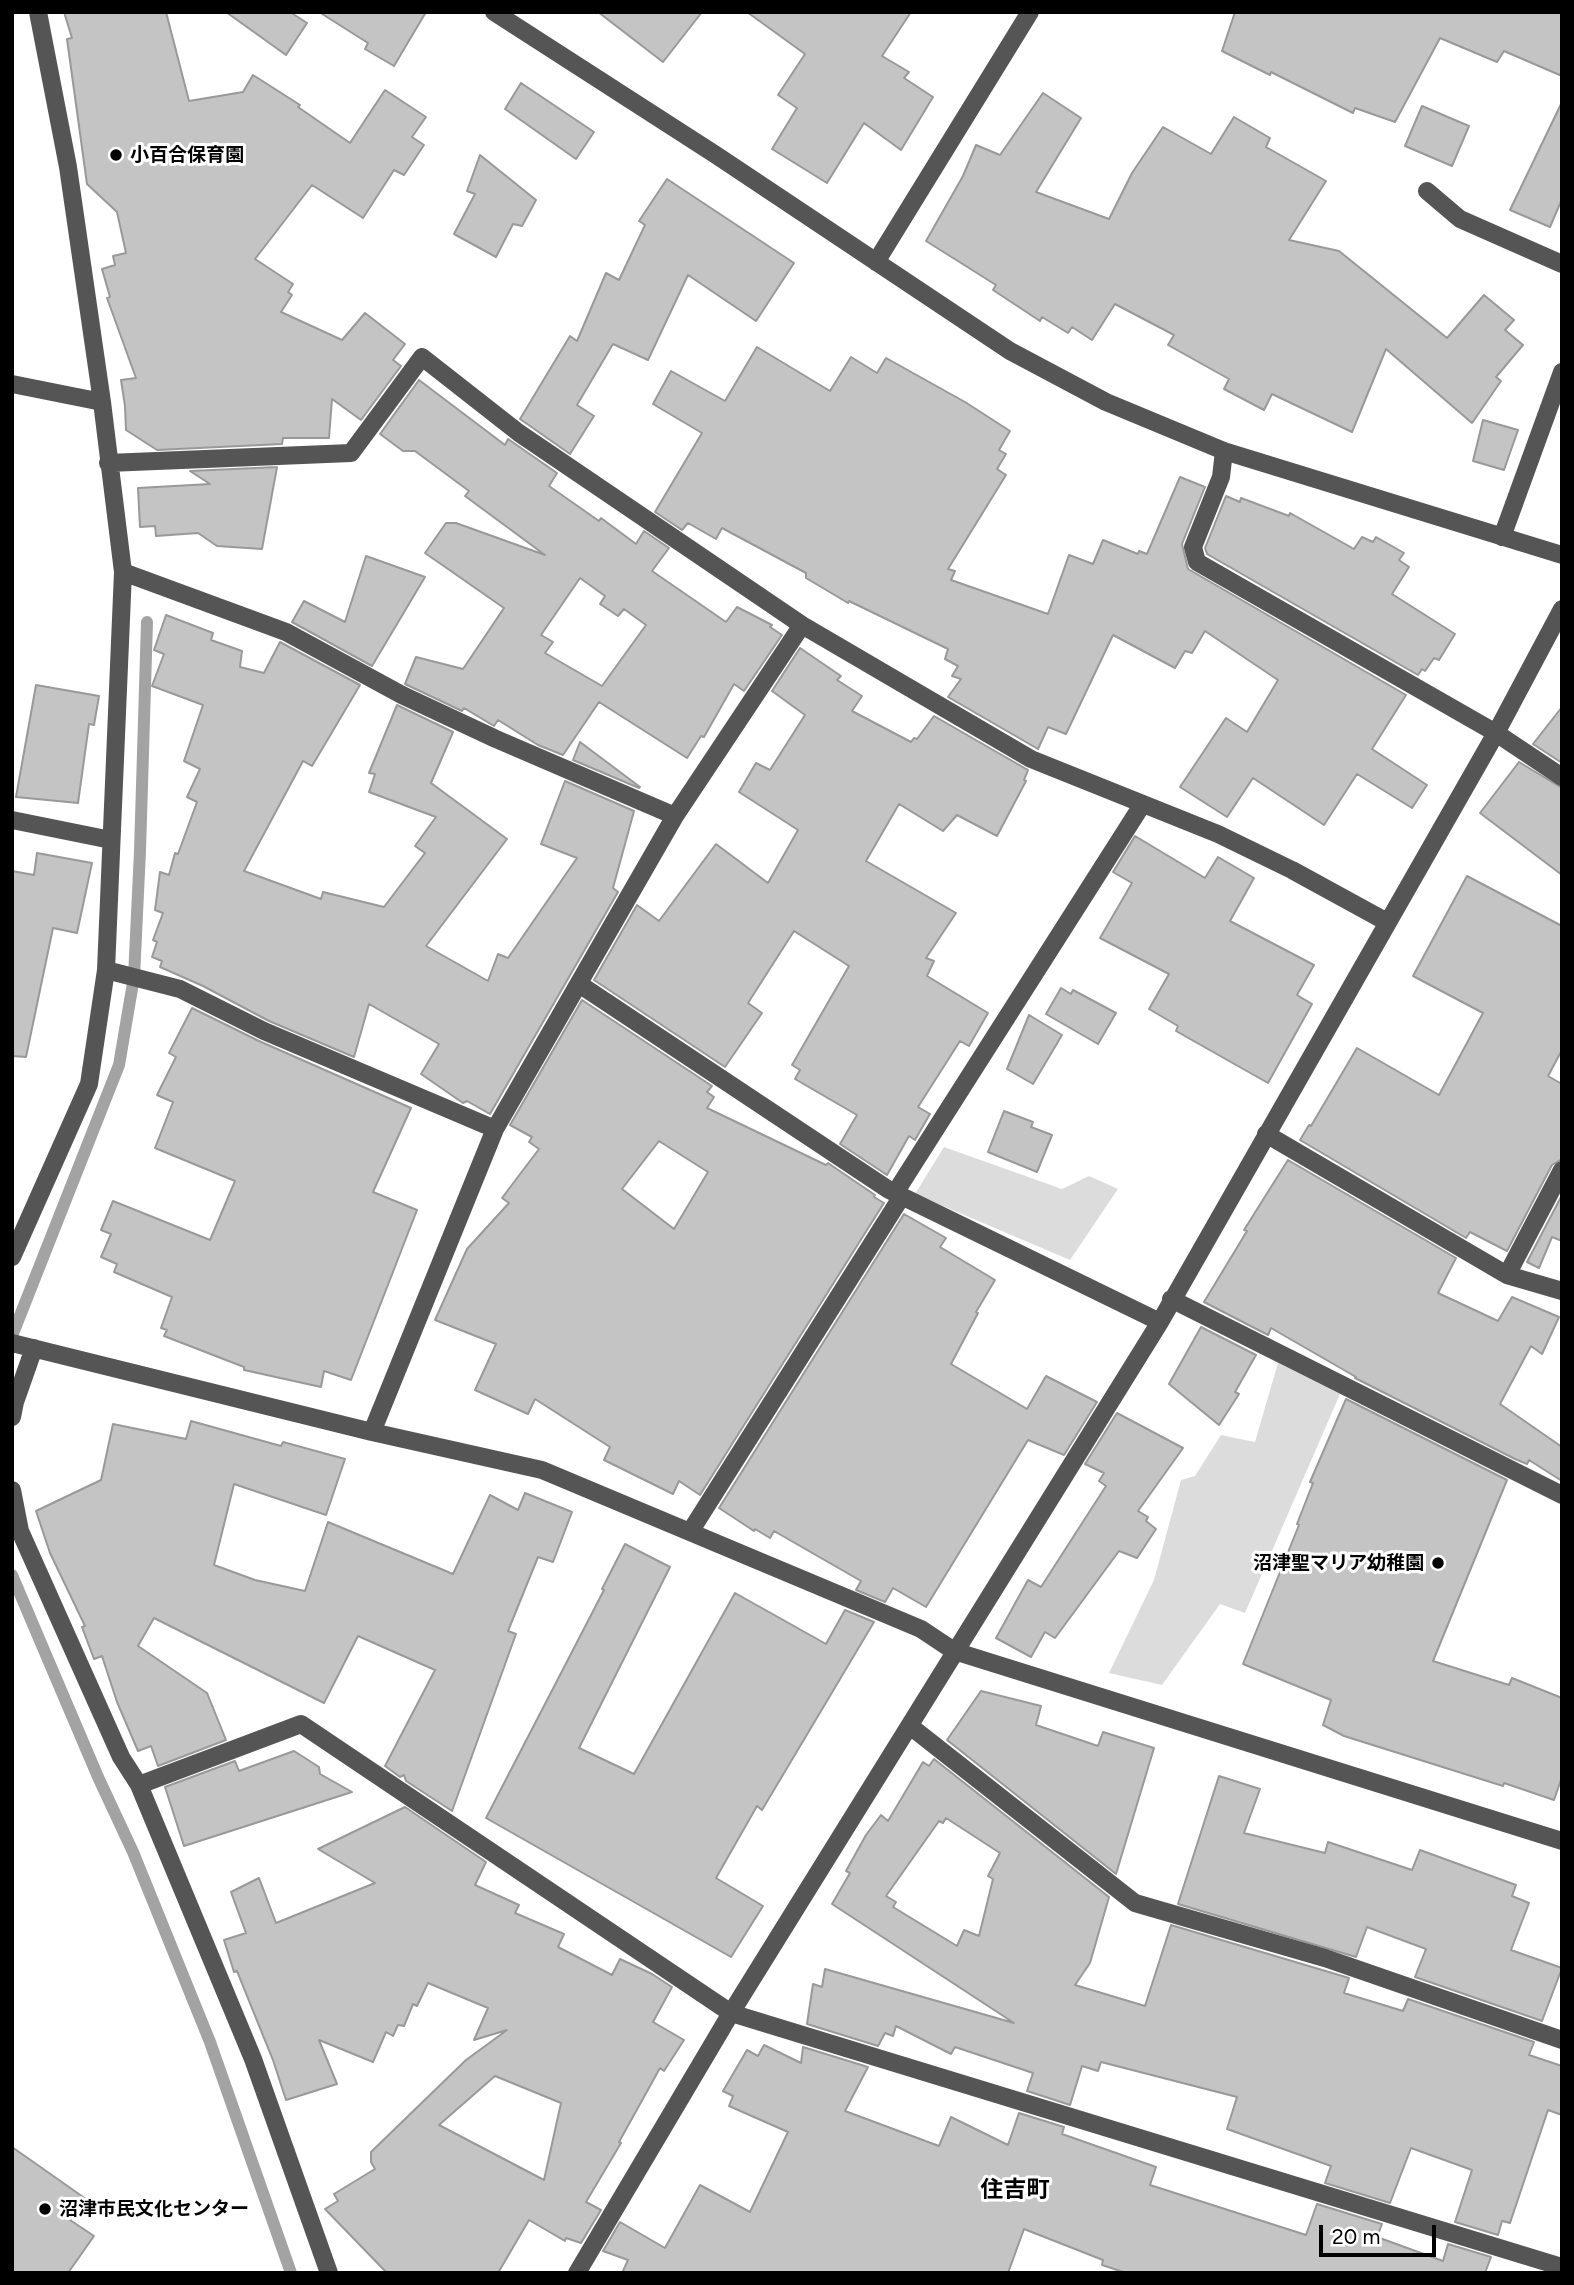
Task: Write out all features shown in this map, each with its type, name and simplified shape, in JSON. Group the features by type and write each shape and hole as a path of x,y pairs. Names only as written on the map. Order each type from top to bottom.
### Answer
{"street":[{"path":"12,1257 89,1084 106,970 124,572 68,167 38,12"},
{"path":"494,12 716,155 1010,351 1106,402 1224,452 1562,555"},
{"path":"876,262 1030,12"},
{"path":"1427,191 1460,219 1562,264"},
{"path":"108,463 351,453 422,357 519,433 802,625 1031,759 1218,834 1292,870 1387,922"},
{"path":"1502,537 1562,372"},
{"path":"12,384 102,402"},
{"path":"1224,452 1221,477 1193,547 1197,562 1496,733 1562,777"},
{"path":"124,572 286,632 426,706 675,816"},
{"path":"577,2273 731,2013 1160,1322 1496,733 1562,608"},
{"path":"372,1432 495,1129 675,816 802,625"},
{"path":"690,1531 1142,805"},
{"path":"12,820 111,840"},
{"path":"106,970 180,989 264,1031 495,1129"},
{"path":"579,984 899,1195 1160,1322"},
{"path":"1266,1133 1507,1275 1562,1291"},
{"path":"1507,1275 1562,1170"},
{"path":"1171,1299 1562,1495"},
{"path":"12,1343 372,1432 542,1470 921,1629 954,1651 1562,1841"},
{"path":"12,1417 34,1348"},
{"path":"12,1490 20,1531 121,1757 138,1785 253,2059 329,2273"},
{"path":"138,1785 301,1724 731,2013 1562,2267"},
{"path":"910,1726 1135,1903 1325,1958 1562,2040"}],"shaded area":[{"path":"944,1147 1062,1189 1089,1176 1118,1189 1070,1260 915,1194"},
{"path":"1278,1363 1340,1394 1245,1613 1220,1604 1162,1685 1109,1673 1154,1580 1181,1480 1195,1476 1221,1435 1255,1442"}],"building":[{"path":"64,12 166,12 189,101 243,92 253,75 300,105 298,107 350,143 385,90 426,117 412,137 424,145 404,175 394,170 363,218 312,185 255,259 293,284 288,292 292,295 281,312 342,340 365,313 405,344 393,360 401,366 361,420 332,399 329,438 283,438 282,444 157,450 126,430 121,380 136,378 107,298 110,297 102,269 115,265 113,256 126,253 117,212 87,184 67,39 72,38"},
{"path":"226,12 290,12 307,23 286,55"},
{"path":"319,12 426,12 394,66 365,49 368,43"},
{"path":"598,12 702,12 663,62"},
{"path":"747,12 911,12 882,56 909,72 904,78 933,97 901,150 864,123 827,183 772,149 797,108 778,95 805,54"},
{"path":"1235,12 1562,12 1562,76 1504,51 1497,62 1440,38 1395,122 1355,108 1353,113 1222,51"},
{"path":"521,83 594,132 576,159 505,109"},
{"path":"1043,93 1081,118 1036,192 1109,219 1132,173 1163,127 1211,154 1234,117 1270,138 1266,147 1326,181 1289,240 1339,251 1447,338 1484,295 1514,320 1505,330 1523,345 1496,377 1501,381 1472,423 1386,349 1352,432 1272,394 1264,410 1224,389 1229,379 1168,345 1174,335 1115,304 1092,340 1072,327 1068,333 1042,317 1040,321 993,290 996,285 926,241 963,176 976,145 1000,155"},
{"path":"1562,102 1562,199 1550,227 1510,210"},
{"path":"1422,106 1469,126 1452,166 1405,146"},
{"path":"480,155 536,200 522,226 513,224 496,257 454,234 475,194 467,191"},
{"path":"667,179 794,263 756,321 688,275 648,360 613,344 577,405 594,416 570,454 520,419 570,336 577,341 606,273 619,280 645,225 639,221"},
{"path":"757,347 830,391 851,357 877,373 886,358 965,402 1010,431 999,450 1006,454 997,469 1006,475 948,569 955,571 951,580 1048,614 1069,555 1093,564 1103,540 1138,554 1139,551 1147,554 1180,477 1205,487 1182,544 1188,569 1406,695 1372,749 1427,785 1412,808 1357,774 1324,825 1253,778 1227,817 1180,787 1226,718 1247,732 1278,680 1205,631 1192,653 1185,651 1175,668 1113,635 1066,734 1048,727 1038,749 948,697 961,679 952,676 958,666 945,659 948,649 849,601 848,603 806,578 806,573 722,528 716,539 688,523 682,530 655,512 702,433 653,404 671,371 725,401"},
{"path":"419,380 505,445 508,439 557,473 549,486 599,521 601,518 636,544 644,531 669,548 652,571 726,622 737,607 772,625 770,627 782,635 744,691 734,684 704,737 701,736 687,758 599,702 563,755 538,745 498,720 494,726 464,708 462,711 405,684 416,657 463,669 504,608 425,553 446,523 456,523 545,555 465,496 469,491 415,451 403,451 380,434","holes":["580,578 605,596 600,604 618,616 624,609 646,625 602,686 545,653 553,642 541,635"]},
{"path":"1483,420 1518,430 1504,470 1473,461"},
{"path":"277,467 262,549 217,546 198,533 156,536 155,526 140,527 138,488 210,484 190,471"},
{"path":"1226,496 1240,502 1241,498 1289,516 1290,513 1354,549 1362,537 1373,542 1376,537 1404,553 1399,560 1409,567 1392,594 1455,634 1439,660 1434,658 1425,671 1422,669 1418,675 1207,554 1205,548"},
{"path":"366,556 425,577 372,666 292,622 304,601 345,622"},
{"path":"166,615 213,633 211,640 242,651 240,667 264,673 280,642 360,685 312,766 303,761 244,871 321,899 323,892 384,907 425,853 415,846 436,817 369,792 375,774 369,773 397,705 453,732 431,783 507,839 426,946 488,981 498,954 508,958 577,858 541,844 565,781 634,811 613,888 618,892 490,1114 467,1101 463,1103 421,1074 439,1044 369,1004 354,1057 269,1021 160,967 162,961 152,957 157,942 153,940 163,913 155,910 160,872 169,875 175,853 178,854 197,802 187,797 200,769 184,761 203,705 152,686 164,654 154,650"},
{"path":"800,648 841,676 837,680 862,696 852,711 911,742 914,738 917,739 934,716 1028,770 1024,780 1026,781 997,836 957,815 943,831 899,804 866,861 956,913 926,958 934,961 927,976 988,1013 969,1046 960,1041 918,1107 930,1114 915,1140 909,1136 887,1175 840,1144 857,1115 795,1079 800,1070 792,1065 849,966 794,931 748,1003 762,1013 725,1067 594,980 637,905 659,921 716,844 768,883 798,830 739,792 756,763 770,770 805,715 772,691"},
{"path":"36,685 99,696 94,725 89,724 78,803 16,797"},
{"path":"1562,707 1562,763 1533,744"},
{"path":"580,742 640,787 573,760"},
{"path":"1519,762 1562,788 1562,875 1480,813"},
{"path":"1135,836 1205,878 1218,857 1254,878 1230,921 1314,965 1297,995 1312,1004 1268,1083 1176,1031 1178,1026 1149,1009 1169,974 1100,938 1132,883 1113,872"},
{"path":"37,853 92,863 77,933 53,928 26,1057 12,1056 12,871 34,875"},
{"path":"1467,876 1562,926 1562,1050 1548,1076 1562,1084 1562,1159 1552,1165 1507,1251 1470,1232 1466,1238 1300,1140 1357,1048 1439,1095 1483,1013 1413,976"},
{"path":"1061,988 1071,994 1073,990 1116,1013 1098,1044 1046,1014"},
{"path":"582,1000 712,1086 707,1092 714,1097 707,1108 826,1165 828,1163 884,1203 700,1495 679,1481 673,1494 604,1460 610,1447 535,1399 528,1414 475,1390 496,1344 435,1320 467,1249 509,1203 502,1198 539,1149 529,1142 532,1137 510,1125","holes":["659,1141 708,1172 674,1229 622,1189"]},
{"path":"192,1008 259,1041 411,1108 373,1192 417,1210 351,1380 324,1371 321,1387 244,1370 244,1367 164,1336 167,1330 161,1328 172,1297 114,1272 117,1264 101,1257 111,1234 101,1230 113,1201 210,1240 235,1181 155,1148 173,1102 157,1095 176,1057 169,1053"},
{"path":"1029,1015 1062,1035 1033,1084 1007,1069"},
{"path":"1004,1111 1033,1122 1031,1127 1052,1135 1037,1172 988,1152"},
{"path":"1288,1160 1456,1258 1438,1293 1498,1321 1512,1297 1559,1317 1542,1354 1531,1346 1500,1404 1562,1447 1562,1481 1529,1460 1527,1464 1515,1459 1355,1378 1271,1328 1268,1335 1204,1302 1247,1231 1244,1230"},
{"path":"1562,1195 1562,1241 1552,1237 1539,1268 1527,1262"},
{"path":"904,1214 946,1238 940,1247 995,1280 951,1364 1027,1409 1046,1376 1097,1402 1064,1455 1028,1440 926,1607 893,1588 885,1602 856,1590 861,1581 774,1531 770,1538 719,1508"},
{"path":"1201,1327 1256,1355 1235,1392 1239,1394 1219,1425 1169,1384"},
{"path":"1346,1399 1507,1480 1433,1661 1509,1685 1512,1678 1562,1698 1562,1777 1554,1800 1344,1736 1323,1725 1331,1700 1243,1664 1299,1525 1297,1524 1313,1483 1310,1482"},
{"path":"1117,1413 1183,1448 1138,1511 1148,1517 1146,1521 1156,1529 1137,1558 1119,1551 1055,1638 1045,1632 1031,1657 996,1638 1028,1580 1041,1587 1106,1486 1099,1481 1104,1473 1085,1464"},
{"path":"191,1421 281,1446 283,1442 345,1459 326,1515 234,1484 214,1565 255,1580 305,1591 328,1522 453,1574 490,1495 518,1510 525,1493 572,1512 553,1562 538,1557 508,1631 516,1634 452,1811 406,1781 404,1775 400,1777 385,1766 435,1670 358,1636 324,1703 154,1618 138,1646 207,1693 226,1740 158,1766 151,1746 138,1751 117,1702 102,1656 94,1659 82,1627 85,1626 50,1553 36,1511 101,1480 113,1424 186,1439"},
{"path":"625,1544 670,1567 579,1748 634,1774 735,1593 826,1644 845,1610 874,1622 762,1810 757,1806 716,1878 763,1906 731,1957 486,1818"},
{"path":"981,1691 1041,1706 1036,1725 1098,1746 1103,1732 1154,1748 1116,1874 947,1740"},
{"path":"294,1751 319,1767 320,1774 352,1792 184,1846 165,1787 235,1761 239,1771"},
{"path":"934,1759 1109,1897 1090,1963 1075,1985 1145,2006 1171,1925 1349,1978 1344,1993 1403,2011 1408,1999 1534,2042 1529,2055 1562,2066 1562,2115 1548,2110 1510,2223 1502,2221 1498,2235 1455,2222 1472,2170 1411,2148 1390,2203 1325,2183 1331,2166 1227,2129 1237,2097 1101,2062 1098,2071 1082,2066 1070,2105 1027,2091 1033,2073 955,2047 951,2054 896,2026 893,2036 885,2033 878,2046 807,2024 813,1984 822,1987 825,1969 1014,2023 832,1904 850,1873 846,1871 866,1835 881,1815 888,1821 923,1762 929,1766","holes":["946,1818 1000,1853 988,1876 993,1879 979,1936 964,1930 957,1946 893,1907 896,1902 886,1896 939,1821 943,1823"]},
{"path":"1219,1776 1260,1789 1244,1833 1325,1853 1328,1842 1412,1870 1420,1850 1516,1885 1512,1896 1529,1903 1511,1950 1562,1968 1542,2021 1415,1977 1426,1949 1367,1927 1356,1957 1178,1904"},
{"path":"405,1807 486,1862 475,1885 519,1905 515,1913 564,1934 558,1947 612,1975 620,1959 672,1987 653,2022 684,2040 664,2071 660,2068 619,2142 621,2143 586,2202 601,2210 581,2243 566,2238 565,2241 529,2220 498,2273 387,2273 325,2209 338,2201 334,2194 375,2169 371,2162 371,2152 466,2060 507,2030 474,2040 488,2008 428,1983 417,2006 413,2004 404,2026 398,2025 393,2036 386,2032 373,2062 319,2040 337,2084 286,2100 273,2060 237,1971 234,1972 224,1940 246,1933 231,1892 259,1878 276,1923 375,1883 318,1849","holes":["495,2076 561,2103 544,2180 439,2125"]},
{"path":"764,2045 801,2063 803,2047 868,2067 845,2111 939,2146 951,2117 1008,2145 1019,2113 1064,2127 1062,2134 1156,2167 1150,2185 1306,2235 1317,2204 1382,2224 1377,2237 1443,2261 1448,2244 1491,2257 1485,2273 1126,2273 1102,2265 1103,2260 1024,2229 1008,2273 622,2273 628,2260 603,2251 620,2222 665,2248 700,2185 750,2212 788,2132 729,2106 733,2096 723,2091 747,2050 758,2056"},
{"name":"沼津市民文化センター","path":"12,2147 86,2199 70,2220 94,2236 68,2273 12,2273"}],"waterway":[{"path":"12,1336 119,1065 134,977 147,622"},
{"path":"12,1575 133,1852 210,2042 291,2273"}],"place":[{"name":"小百合保育園","path":"116,155"},
{"name":"沼津聖マリア幼稚園","path":"1438,1563"},
{"name":"沼津市民文化センター","path":"45,2209"}],"district":[{"name":"住吉町","path":"1015,2190"}]}
